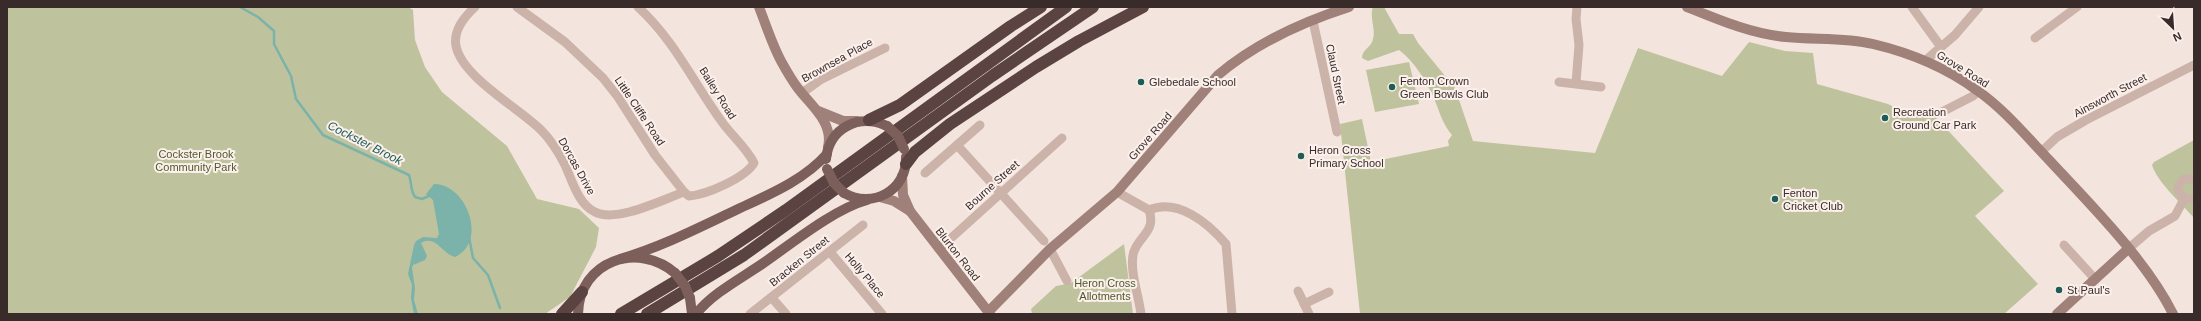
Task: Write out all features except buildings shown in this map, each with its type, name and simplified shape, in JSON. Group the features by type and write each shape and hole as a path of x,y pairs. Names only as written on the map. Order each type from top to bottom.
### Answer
{"highway":[{"path":"863,121 882,116 900,105 1011,26 1041,7"},
{"path":"621,314 718,256 786,210 1066,7"},
{"path":"647,314 744,255 1028,50 1093,7"},
{"path":"1028,50 1102,7"},
{"path":"906,164 916,152 950,124 1036,67 1079,41 1143,7"},
{"path":"562,314 582,292"}],"main road":[{"path":"578,314 582,292 600,269 620,259 661,246 792,182 812,168 828,150 838,132 863,121 887,126 898,136 904,149 906,164 902,176 895,187 880,197 849,207 821,224 718,294 696,314"},
{"path":"828,150 827,169 834,183 844,193 856,198 867,200"},
{"path":"620,259 637,257 650,259 660,262 676,273 685,286 690,298 692,314"}],"street":[{"name":"Dorcas Drive","path":"475,7 459,25 456,37 456,45 464,64 541,130 564,163 582,201 594,212 613,216 684,192"},
{"name":"Little Cliffe Road","path":"517,7 565,42 603,78 618,97 655,155 684,192"},
{"name":"Bailey Road","path":"638,7 673,45 723,124 754,163 751,168 732,181 697,196 690,196 684,192"},
{"path":"759,7 780,59 802,93 818,111 828,131 828,150"},
{"name":"Grove Road","path":"988,313 1047,245 1117,192 1218,75 1236,60 1257,46 1349,7"},
{"path":"1576,83 1579,45 1576,19 1577,7"},
{"name":"Grove Road","path":"1687,7 1723,22 1750,30 1784,37 1845,40 1873,44 1926,60 1978,91 2010,119 2128,249 2153,281 2173,314"},
{"path":"1912,7 1941,46"},
{"path":"1926,60 1955,35 1979,7"},
{"path":"2035,38 2077,7"},
{"name":"Claud Street","path":"1313,21 1337,132"},
{"name":"Brownsea Place","path":"802,93 820,80 885,48"},
{"name":"Ainsworth Street","path":"2041,152 2057,137 2086,120 2194,64"},
{"path":"1559,82 1601,87"},
{"path":"1940,113 1973,96 1978,91"},
{"path":"818,111 843,120 863,121"},
{"path":"925,173 980,125"},
{"name":"Bourne Street","path":"939,249 1062,138"},
{"path":"957,145 1047,245 1068,282"},
{"name":"Blurton Road","path":"902,176 903,195 910,211 988,313"},
{"path":"2184,199 2179,193 2179,185 2184,179 2194,179"},
{"path":"1117,192 1149,210 1155,208 1183,210 1191,213 1226,244 1232,314"},
{"name":"Blurton Road","path":"880,197 894,201 910,211"},
{"path":"2057,314 2149,231 2174,216 2184,199"},
{"path":"2184,199 2194,199"},
{"path":"1141,314 1133,264 1133,254 1135,248 1148,231 1151,223 1149,210"},
{"name":"Bracken Street","path":"750,314 863,225"},
{"path":"2064,245 2095,279"},
{"name":"Holly Place","path":"830,252 882,314"},
{"path":"1298,291 1309,314"},
{"path":"1304,304 1330,292"},
{"path":"772,298 786,314"}],"green space":[{"name":"Cockster Brook Community Park","path":"7,7 408,7 413,10 415,40 425,67 442,92 507,146 537,199 579,209 599,228 596,247 570,297 545,314 7,314"},
{"path":"1373,7 1384,7 1399,34 1413,34 1418,43 1455,88 1473,141 1595,153 1638,48 1722,76 1749,42 1785,51 1813,53 1817,84 1888,104 1915,118 1930,111 2004,191 1975,216 2038,284 2004,314 1360,314 1340,124 1362,119 1371,162 1449,146 1448,141 1452,135 1444,122 1434,98 1423,78 1410,60 1399,50 1368,61 1362,58 1362,55 1371,44 1374,35 1372,15"},
{"name":"Fenton Crown Green Bowls Club","path":"1409,62 1419,104 1375,112 1366,70"},
{"path":"2194,140 2194,218 2164,186 2152,165 2154,162"},
{"name":"Heron Cross Allotments","path":"1124,244 1133,314 1032,314 1031,309 1056,286 1071,283"}],"water":[{"path":"434,184 446,187 456,193 464,203 472,227 470,239 465,250 455,257 431,241 421,243 427,256 425,260 413,265 412,268 415,288 414,300 418,314 414,314 411,298 412,285 408,274 414,245 416,241 423,237 437,238 439,234 433,200 426,194"}],"waterway":[{"name":"Cockster Brook","path":"240,7 258,17 274,31 274,44 291,76 296,99 323,135 409,175 412,192 415,197 422,199 431,195"},
{"path":"469,237 473,258 488,275 500,308"}],"place":[{"name":"Glebedale School","path":"1141,82"},
{"name":"Fenton Crown Green Bowls Club","path":"1392,87"},
{"name":"Recreation Ground Car Park","path":"1885,118"},
{"name":"Heron Cross Primary School","path":"1301,156"},
{"name":"Fenton Cricket Club","path":"1775,199"},
{"name":"St Paul's","path":"2059,290"}]}
